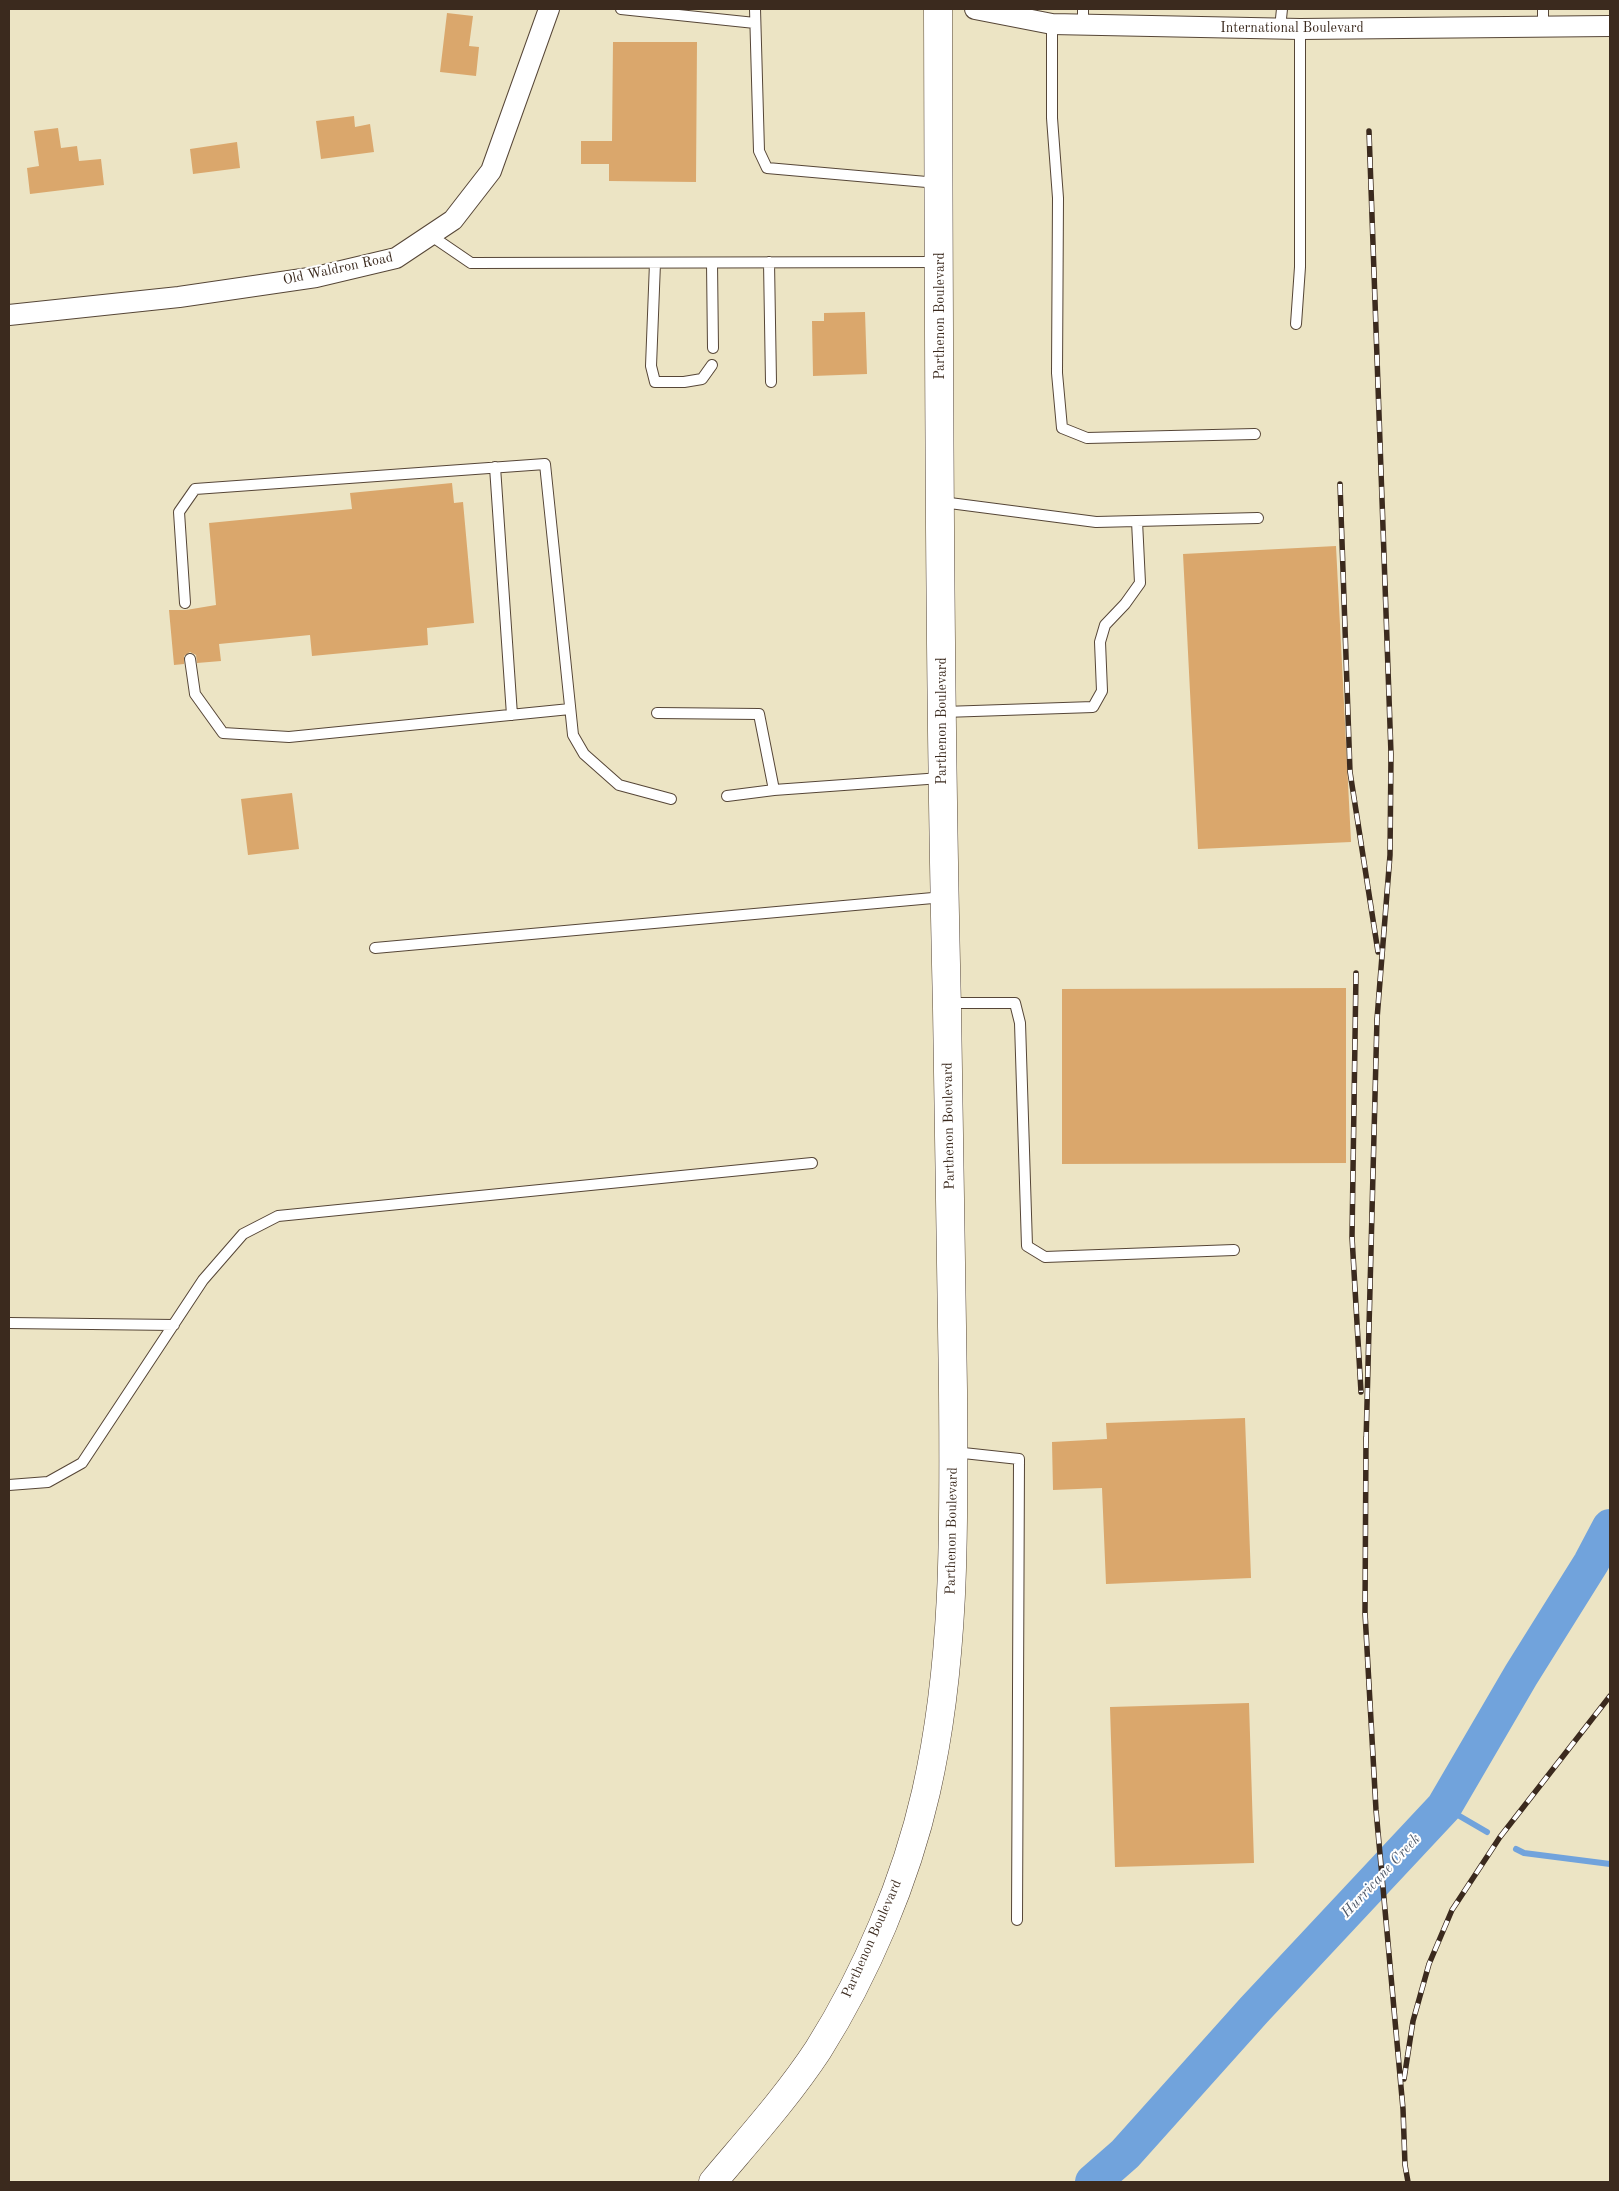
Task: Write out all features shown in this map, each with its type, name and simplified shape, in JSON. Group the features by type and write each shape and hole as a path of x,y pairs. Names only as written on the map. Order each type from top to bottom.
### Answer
{"main road":[{"name":"Parthenon Boulevard","path":"713,2182 766,2119 817,2050 859,1975 896,1894 925,1794 940,1710 951,1604 953,1451 950,1154 942,778 938,9"}],"street":[{"name":"Old Waldron Road","path":"9,315 179,297 316,277 396,258 454,220 491,171 549,9"},
{"name":"International Boulevard","path":"976,9 1052,24 1083,16 1287,22 1544,18 1610,26"}],"lane":[{"path":"621,9 755,23"},
{"path":"755,9 759,151 767,168 939,183"},
{"path":"1287,22 1300,267 1296,324"},
{"path":"1052,24 1052,118 1058,198 1057,373 1062,428 1087,438 1255,434"},
{"path":"430,235 471,263 940,262"},
{"path":"769,262 771,382"},
{"path":"655,263 651,366 655,382 684,382 702,379 712,365"},
{"path":"712,263 713,348"},
{"path":"185,603 180,512 195,489 545,464 573,735 584,754 619,785 671,799"},
{"path":"495,467 512,715"},
{"path":"941,502 1096,522 1258,518"},
{"path":"943,712 1092,707 1102,692 1100,642 1105,625 1125,604 1140,583 1137,521"},
{"path":"190,659 195,694 223,733 289,737 570,709"},
{"path":"657,712 759,714 774,790"},
{"path":"727,796 774,790 942,778"},
{"path":"375,948 945,897"},
{"path":"946,1004 1015,1002 1020,1022 1027,1246 1045,1257 1234,1250"},
{"path":"9,1485 48,1482 82,1463 203,1280 243,1234 278,1216 812,1163"},
{"path":"9,1323 174,1325"},
{"path":"953,1451 1019,1459 1016,1920"}],"building":[{"path":"447,13 473,16 469,46 479,47 476,76 440,72"},
{"path":"613,42 697,42 696,182 609,181 609,164 581,164 581,141 612,141"},
{"path":"354,116 355,127 370,124 374,152 321,159 316,121"},
{"path":"58,128 61,148 77,146 79,161 101,159 104,185 30,194 27,168 39,166 34,131"},
{"path":"237,142 240,168 193,174 190,149"},
{"path":"865,312 867,374 813,376 812,321 824,321 824,313"},
{"path":"452,483 454,503 463,502 474,623 427,628 428,645 312,656 310,635 219,644 221,661 197,663 196,655 190,652 184,656 184,664 174,665 169,610 186,610 216,605 209,523 352,509 350,493"},
{"path":"1336,546 1351,842 1198,849 1183,554"},
{"path":"292,793 299,849 248,855 241,799"},
{"path":"1346,988 1346,1163 1062,1164 1062,989"},
{"path":"1245,1418 1251,1578 1106,1584 1102,1488 1053,1490 1052,1442 1107,1439 1106,1423"},
{"path":"1249,1703 1254,1863 1115,1867 1110,1707"}],"waterway":[{"name":"Hurricane Creek","path":"1093,2182 1125,2154 1254,2010 1444,1807 1521,1675 1591,1563 1610,1527"},
{"path":"1444,1807 1487,1832"},
{"path":"1516,1849 1524,1853 1610,1864"}],"railway":[{"path":"1366,1443 1377,1019 1390,855 1391,754 1369,131"},
{"path":"1340,484 1350,772 1378,952"},
{"path":"1356,973 1352,1237 1361,1392"},
{"path":"1366,1437 1365,1613 1376,1810 1403,2109 1405,2165 1408,2182"},
{"path":"1404,2079 1413,2021 1429,1964 1452,1910 1500,1837 1610,1696"}]}
